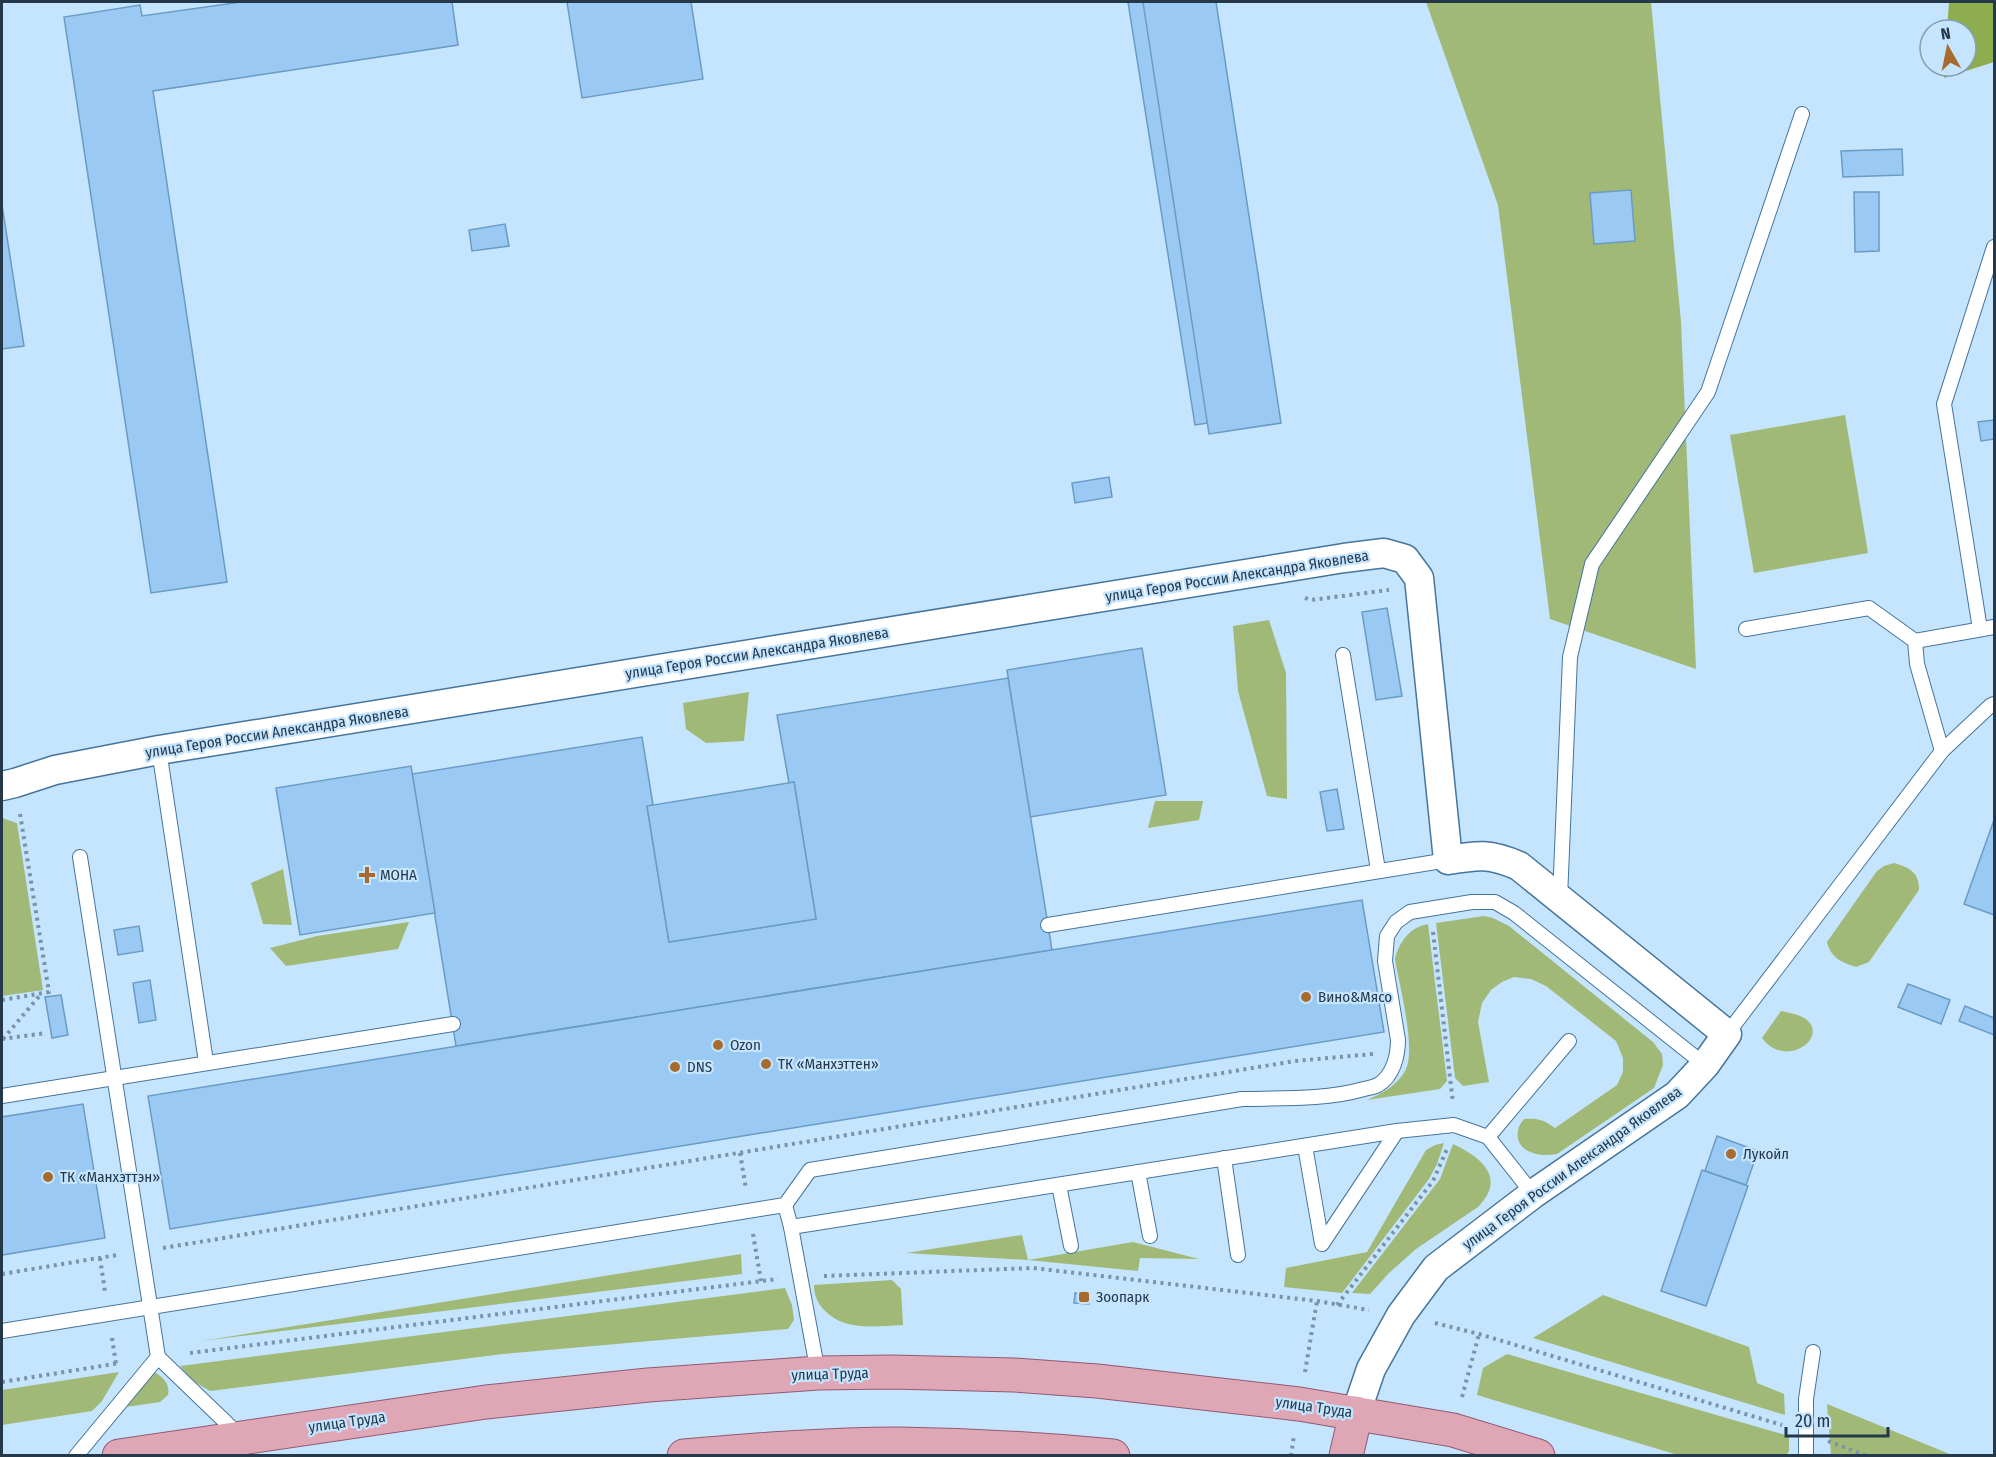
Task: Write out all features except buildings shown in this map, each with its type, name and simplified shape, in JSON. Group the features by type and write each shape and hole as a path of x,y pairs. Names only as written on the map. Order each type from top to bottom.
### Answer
{"main road":[{"name":"улица Труда","path":"119,1455 486,1402 648,1385 818,1373 1014,1376 1178,1389 1356,1413 1453,1430 1538,1455"},
{"path":"1346,1455 1356,1413"},
{"path":"684,1455 778,1448 896,1444 1005,1447 1113,1455"}],"street":[{"name":"улица Героя России Александра Яковлева","path":"8,784 55,770 159,750 1384,553 1405,559 1419,578 1448,860"},
{"path":"1448,860 1481,855 1499,857 1519,866 1727,1034"},
{"name":"улица Героя России Александра Яковлева","path":"1356,1413 1371,1369 1401,1315 1436,1268 1533,1194 1677,1095 1705,1065 1727,1034"}],"lane":[{"path":"1560,898 1570,657 1592,564 1708,392 1802,114"},
{"path":"1980,629 1944,404 1995,247"},
{"path":"1746,629 1869,608 1915,641 1995,627"},
{"path":"1915,641 1917,664 1942,751"},
{"path":"1343,655 1378,870"},
{"path":"1727,1034 1942,751 1993,706"},
{"path":"159,750 206,1062"},
{"path":"80,857 158,1357 241,1437"},
{"path":"1048,925 1448,860"},
{"path":"2,1331 785,1205 810,1170 1242,1099 1309,1098 1352,1092 1378,1085 1392,1070 1398,1051 1385,961 1387,936 1396,922 1410,912 1430,908 1472,902 1495,902 1514,913 1705,1065"},
{"path":"2,1095 453,1024"},
{"path":"1488,1137 1569,1041"},
{"path":"791,1227 1397,1131 1454,1125 1488,1137 1533,1194"},
{"path":"1305,1146 1322,1244 1397,1131"},
{"path":"1224,1158 1238,1255"},
{"path":"1138,1172 1150,1236"},
{"path":"1059,1185 1071,1246"},
{"path":"785,1205 818,1373"},
{"path":"1806,1455 1806,1399 1813,1352"},
{"path":"76,1455 158,1357"}],"path":[{"path":"1303,597 1311,600 1394,590"},
{"path":"2,1000 49,992 8,784"},
{"path":"1337,1305 1433,1181 1454,1125 1453,1096 1430,908"},
{"path":"2,1039 42,993"},
{"path":"2,1039 46,1033"},
{"path":"2,1274 1295,1061 1398,1051"},
{"path":"2,1382 158,1357 800,1276 1033,1268 1337,1305 1401,1315 1479,1334 1805,1433 1867,1455"}],"green space":[{"path":"1426,2 1651,2 1681,322 1696,669 1550,619 1498,205"},
{"path":"1949,2 1994,2 1994,62 1978,67 1978,18 1948,18"},
{"path":"1845,415 1868,553 1754,573 1730,435"},
{"path":"1269,620 1286,673 1287,799 1267,796 1238,691 1233,626"},
{"path":"749,692 744,741 706,743 686,729 683,703"},
{"path":"1155,801 1203,801 1199,820 1148,828"},
{"path":"2,818 17,823 43,990 2,996"},
{"path":"1894,863 1913,872 1919,884 1919,890 1869,962 1856,967 1841,961 1831,952 1827,942 1877,871"},
{"path":"283,869 292,925 263,924 251,883"},
{"path":"1484,916 1509,926 1653,1042 1662,1054 1663,1065 1654,1088 1557,1154 1539,1155 1523,1147 1518,1139 1518,1129 1524,1119 1544,1121 1555,1128 1617,1085 1623,1072 1623,1058 1616,1041 1546,986 1531,979 1514,977 1491,990 1482,1003 1478,1022 1489,1082 1463,1086 1455,1078 1436,923"},
{"path":"409,922 398,949 286,966 270,948 317,936"},
{"path":"1428,924 1447,1081 1440,1089 1367,1100 1390,1088 1406,1069 1409,1059 1408,1031 1395,959 1406,936 1416,928"},
{"path":"1781,1011 1803,1017 1812,1028 1812,1036 1801,1048 1782,1051 1771,1047 1762,1038"},
{"path":"1444,1143 1429,1179 1342,1293 1284,1287 1286,1268 1367,1252 1426,1150"},
{"path":"1453,1144 1473,1155 1487,1170 1490,1187 1486,1196 1478,1207 1416,1249 1370,1294 1352,1293 1440,1179"},
{"path":"1022,1235 1028,1260 906,1253"},
{"path":"1133,1242 1199,1259 1140,1258 1138,1271 1028,1260"},
{"path":"741,1254 742,1274 201,1341"},
{"path":"892,1280 901,1289 903,1325 861,1326 841,1322 824,1310 818,1301 814,1285"},
{"path":"785,1288 792,1305 794,1320 788,1329 503,1354 210,1391 193,1381 180,1366"},
{"path":"1603,1295 1749,1347 1757,1383 1784,1394 1785,1415 1533,1338"},
{"path":"1507,1354 1789,1436 1789,1451 1786,1456 1678,1455 1477,1395 1483,1368"},
{"path":"119,1372 102,1401 92,1411 2,1425 2,1390"},
{"path":"156,1373 166,1382 168,1395 160,1402 126,1407 126,1402 144,1376"},
{"path":"1827,1404 1952,1455 1831,1455"}],"place":[{"name":"МОНА","path":"367,875"},
{"name":"Вино&Мясо","path":"1306,997"},
{"name":"Ozon","path":"718,1045"},
{"name":"ТК «Манхэттен»","path":"766,1064"},
{"name":"DNS","path":"675,1067"},
{"name":"Лукойл","path":"1731,1154"},
{"name":"ТК «Манхэттэн»","path":"48,1177"},
{"name":"Зоопарк","path":"1084,1297"}]}
